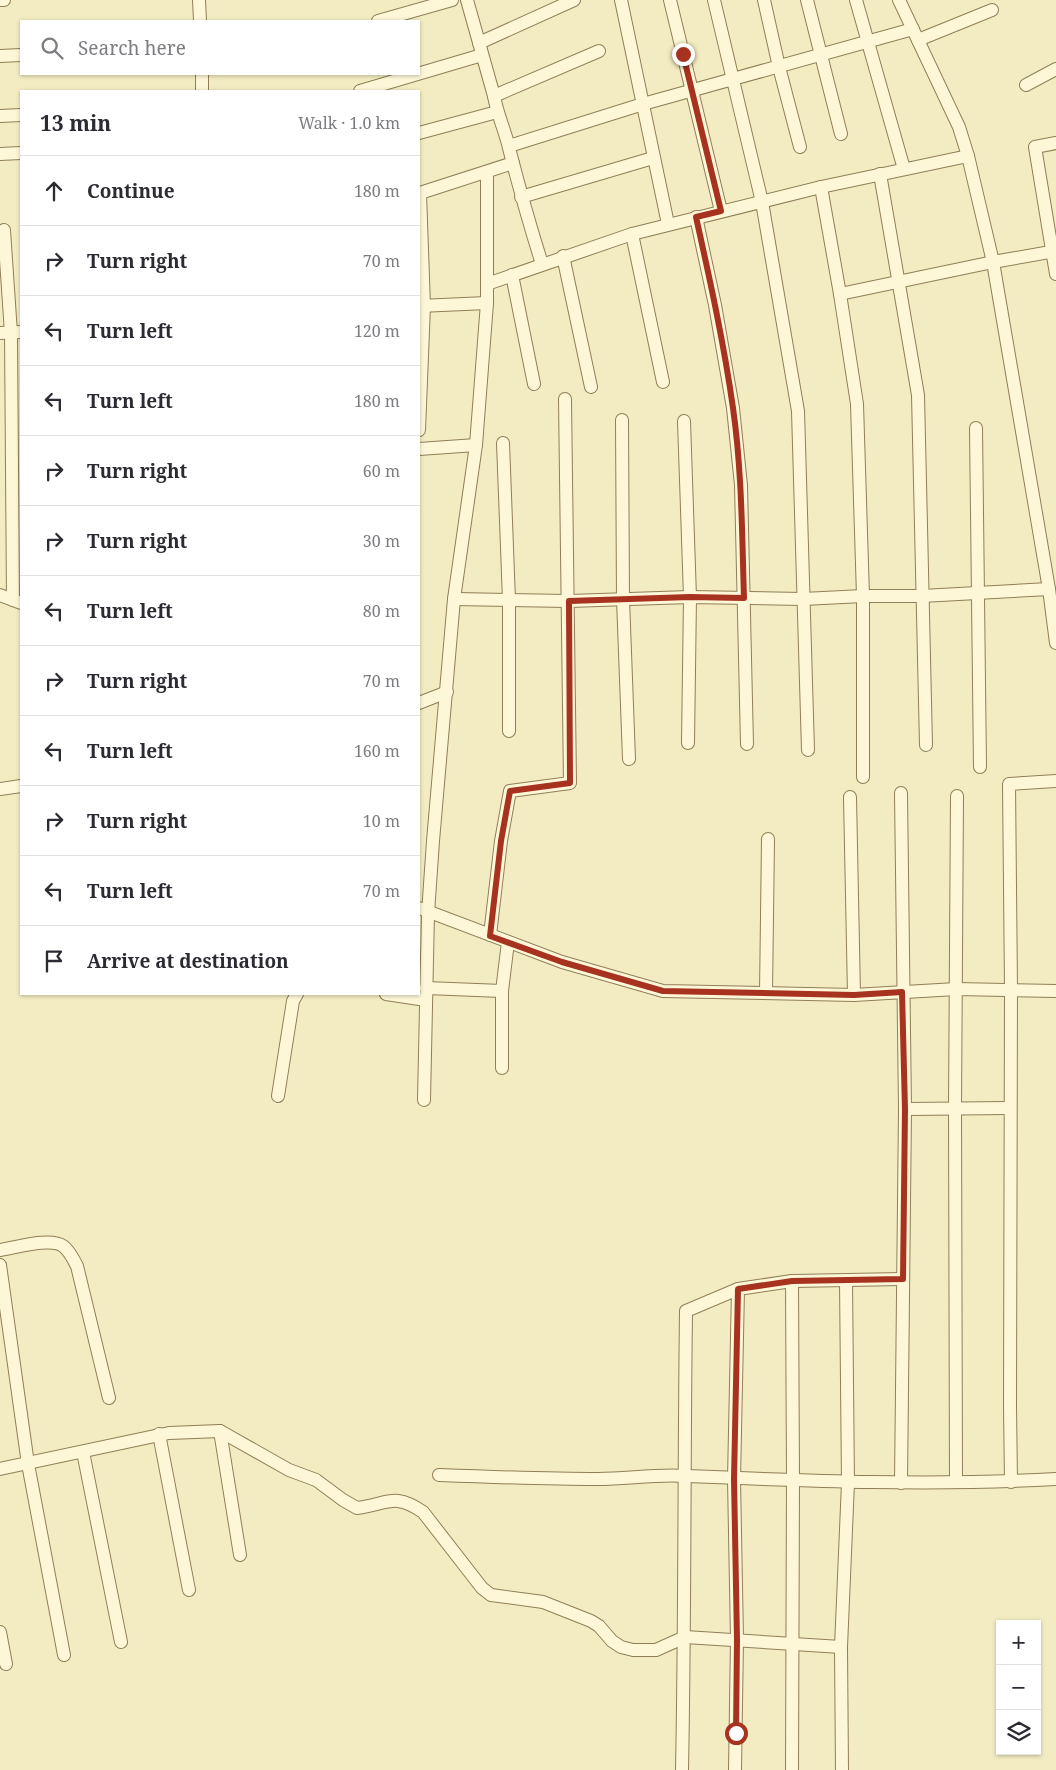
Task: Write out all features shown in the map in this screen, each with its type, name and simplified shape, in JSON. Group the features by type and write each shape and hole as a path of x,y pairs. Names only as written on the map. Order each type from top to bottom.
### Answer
{"street":[{"path":"199,0 200,20"},
{"path":"382,20 452,0"},
{"path":"467,0 497,112 509,146 542,264"},
{"path":"420,70 481,49 574,0"},
{"path":"621,0 668,224"},
{"path":"670,0 721,211"},
{"path":"714,0 762,202 798,411 808,750"},
{"path":"764,0 800,147"},
{"path":"807,0 841,134"},
{"path":"856,0 904,169"},
{"path":"899,0 960,127 968,156 993,262 1049,589 1056,642"},
{"path":"509,146 643,104 868,42 916,35 992,10"},
{"path":"494,96 599,50"},
{"path":"0,56 20,55"},
{"path":"1026,85 1056,69"},
{"path":"202,75 202,90"},
{"path":"363,90 406,75"},
{"path":"420,133 497,112"},
{"path":"0,116 20,115"},
{"path":"1056,143 1035,147 1054,252 1056,274"},
{"path":"0,154 20,153"},
{"path":"487,284 564,256 668,224 821,187 968,156"},
{"path":"522,197 653,158"},
{"path":"420,368 420,193 513,163"},
{"path":"424,1100 426,994 424,911 433,841 454,599 476,445 487,303 488,172"},
{"path":"880,174 918,396 926,745"},
{"path":"821,187 857,404 863,596 863,777"},
{"path":"696,217 716,305 733,408 741,485 747,744"},
{"path":"0,595 17,602 11,333 4,230"},
{"path":"632,234 663,382"},
{"path":"840,294 993,262 1054,252"},
{"path":"564,256 590,387"},
{"path":"512,275 534,384"},
{"path":"421,306 487,303"},
{"path":"490,936 501,841 510,791 570,783 565,399"},
{"path":"622,420 623,599 629,759"},
{"path":"684,421 690,597 688,743"},
{"path":"976,428 980,767"},
{"path":"503,442 509,600 509,731"},
{"path":"420,448 476,445"},
{"path":"454,599 569,601 690,597 804,599 978,594 1049,589"},
{"path":"420,703 446,692"},
{"path":"1011,1482 1009,784 1056,781"},
{"path":"0,789 20,786"},
{"path":"901,793 902,992 905,1109 901,1483"},
{"path":"956,1482 955,1108 957,796"},
{"path":"850,797 854,995"},
{"path":"766,993 768,839"},
{"path":"424,911 562,962 663,991 854,995 956,989 1056,991"},
{"path":"502,1068 502,991 508,942"},
{"path":"420,994 502,991"},
{"path":"278,1096 292,1001 296,995"},
{"path":"905,1109 1010,1108"},
{"path":"0,1250 50,1242 62,1245 70,1253 77,1266 109,1398"},
{"path":"0,1265 28,1464 64,1655"},
{"path":"682,1770 685,1637 686,1311 738,1289 792,1281 903,1279"},
{"path":"792,1281 792,1770"},
{"path":"842,1770 842,1646 848,1482 846,1281"},
{"path":"736,1770 737,1639 734,1479 738,1289"},
{"path":"0,1469 168,1432 220,1431 289,1470 316,1480 357,1508 395,1500 410,1504 423,1512 482,1588 491,1595 544,1602 599,1626 612,1641 621,1647 633,1650 656,1650 685,1637 842,1646"},
{"path":"220,1431 240,1555"},
{"path":"159,1434 189,1590"},
{"path":"83,1452 121,1642"},
{"path":"439,1476 600,1479 684,1476 901,1483 1011,1482 1056,1479"},
{"path":"0,1632 6,1664"}],"route":[{"path":"683,54 721,211 696,217 716,305 733,408 741,485 744,598 690,597 569,601 570,783 510,791 501,841 490,936 562,962 663,991 854,995 902,992 905,1109 903,1279 792,1281 738,1289 734,1479 737,1639 736,1733"}]}
